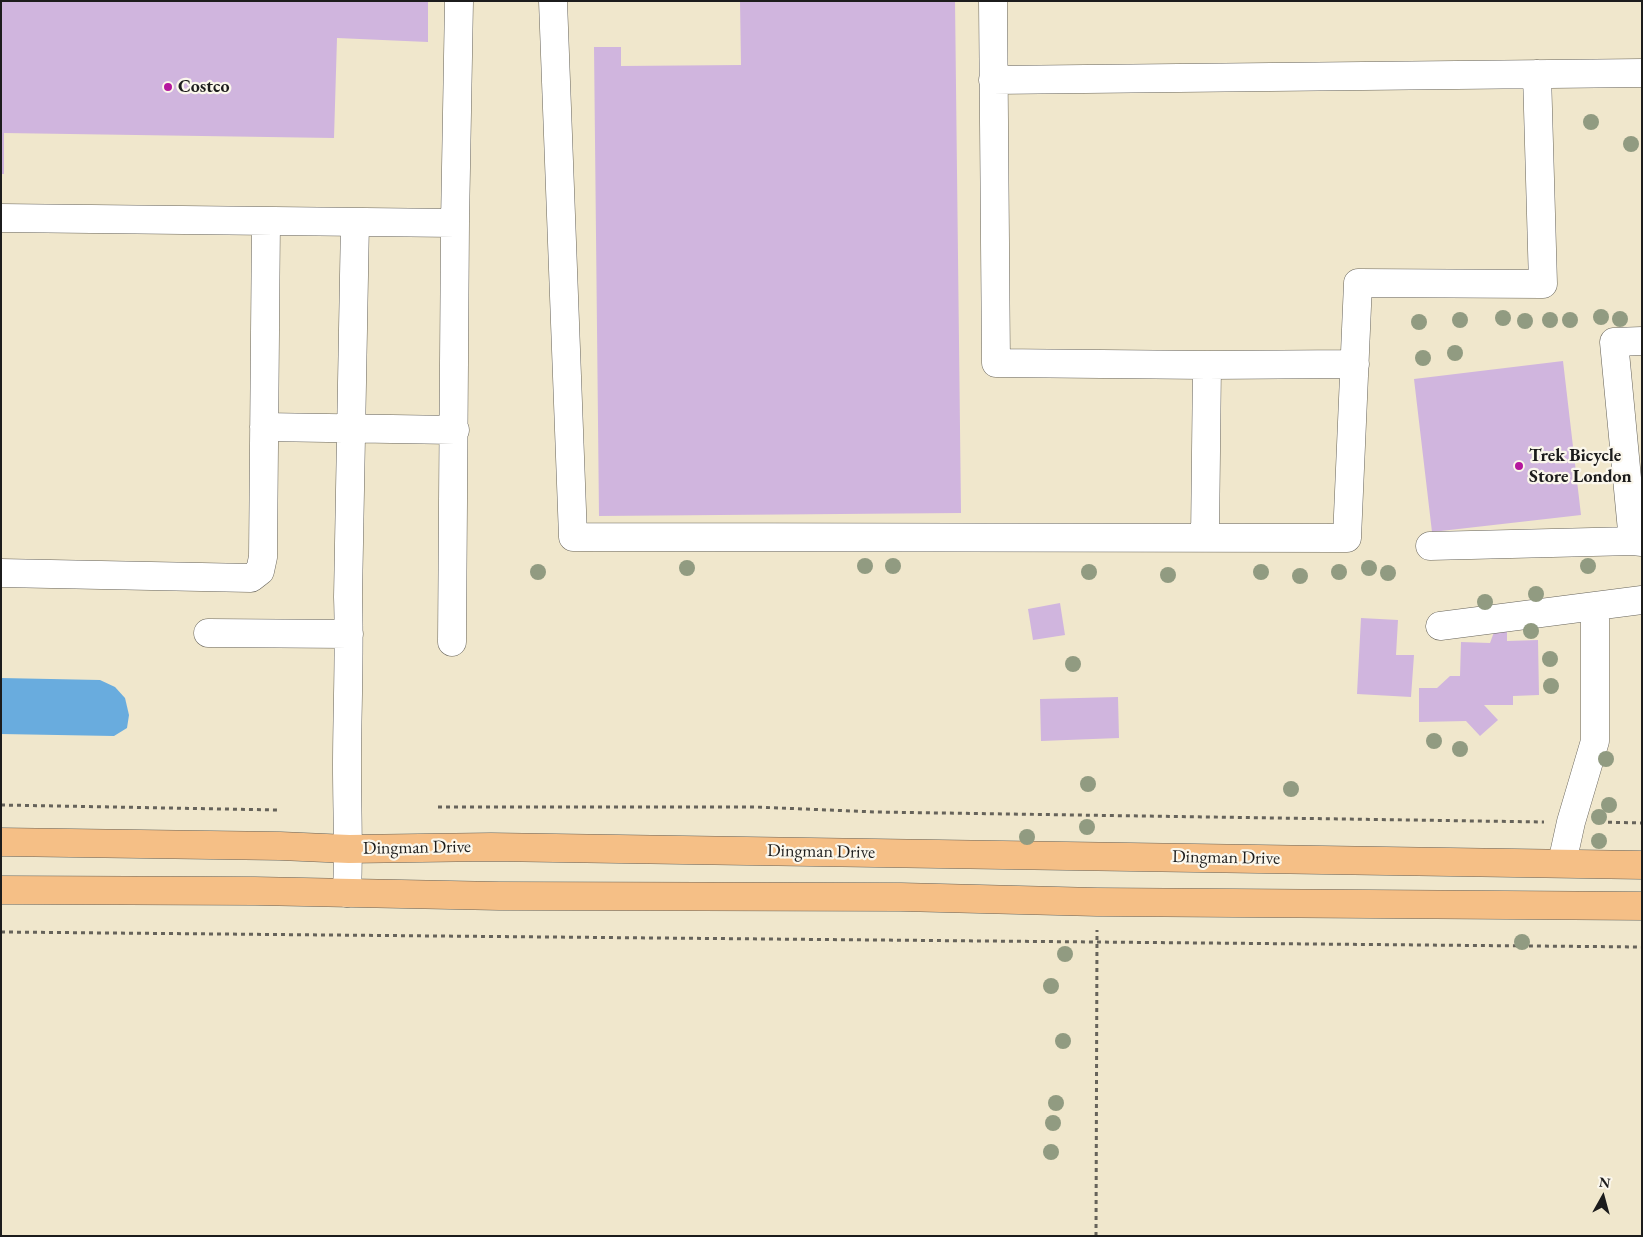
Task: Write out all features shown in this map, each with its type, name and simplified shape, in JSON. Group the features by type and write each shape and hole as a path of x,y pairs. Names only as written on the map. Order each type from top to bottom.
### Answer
{"main road":[{"name":"Dingman Drive","path":"1,842 280,846 349,849 491,847 1642,865"},
{"path":"1,890 498,896 901,897 1097,902 1642,906"}],"lane":[{"path":"452,642 455,223 459,1"},
{"path":"553,1 573,538 1347,538 1358,283 1543,284 1537,74"},
{"path":"993,1 996,363 1355,364"},
{"path":"993,80 1642,73"},
{"path":"1,218 455,223"},
{"path":"1,573 251,578 260,572 263,557 266,221"},
{"path":"347,893 349,849 347,768 348,597 355,222"},
{"path":"1430,546 1637,541 1614,342 1642,341"},
{"path":"1205,538 1207,365"},
{"path":"264,427 455,430"},
{"path":"1440,626 1642,600"},
{"path":"1562,863 1571,822 1595,742 1595,606"},
{"path":"208,633 349,634"}],"path":[{"path":"1,805 279,810"},
{"path":"438,807 755,807 875,812 1642,823"},
{"path":"1096,1236 1097,902"},
{"path":"1,932 1097,940 1642,947"}],"water":[{"path":"1,678 100,680 115,687 125,698 129,715 127,728 114,736 1,734"}],"building":[{"name":"Costco","path":"1,1 428,1 428,42 337,38 334,138 4,133 4,174 1,174"},
{"path":"740,1 955,1 961,513 599,516 594,47 621,47 621,66 741,65"},
{"path":"1563,361 1581,515 1432,532 1414,379"},
{"path":"1060,603 1065,635 1033,640 1028,609"},
{"path":"1361,618 1398,620 1396,655 1414,655 1411,697 1357,694"},
{"path":"1494,632 1507,632 1507,641 1538,640 1539,695 1513,696 1513,705 1484,705 1498,720 1480,736 1466,721 1419,722 1419,688 1437,688 1450,676 1460,676 1461,642 1490,643"},
{"path":"1118,697 1119,738 1041,741 1040,699"}],"place":[{"name":"Costco","path":"168,87"},
{"name":"Trek Bicycle Store London","path":"1519,466"}]}
